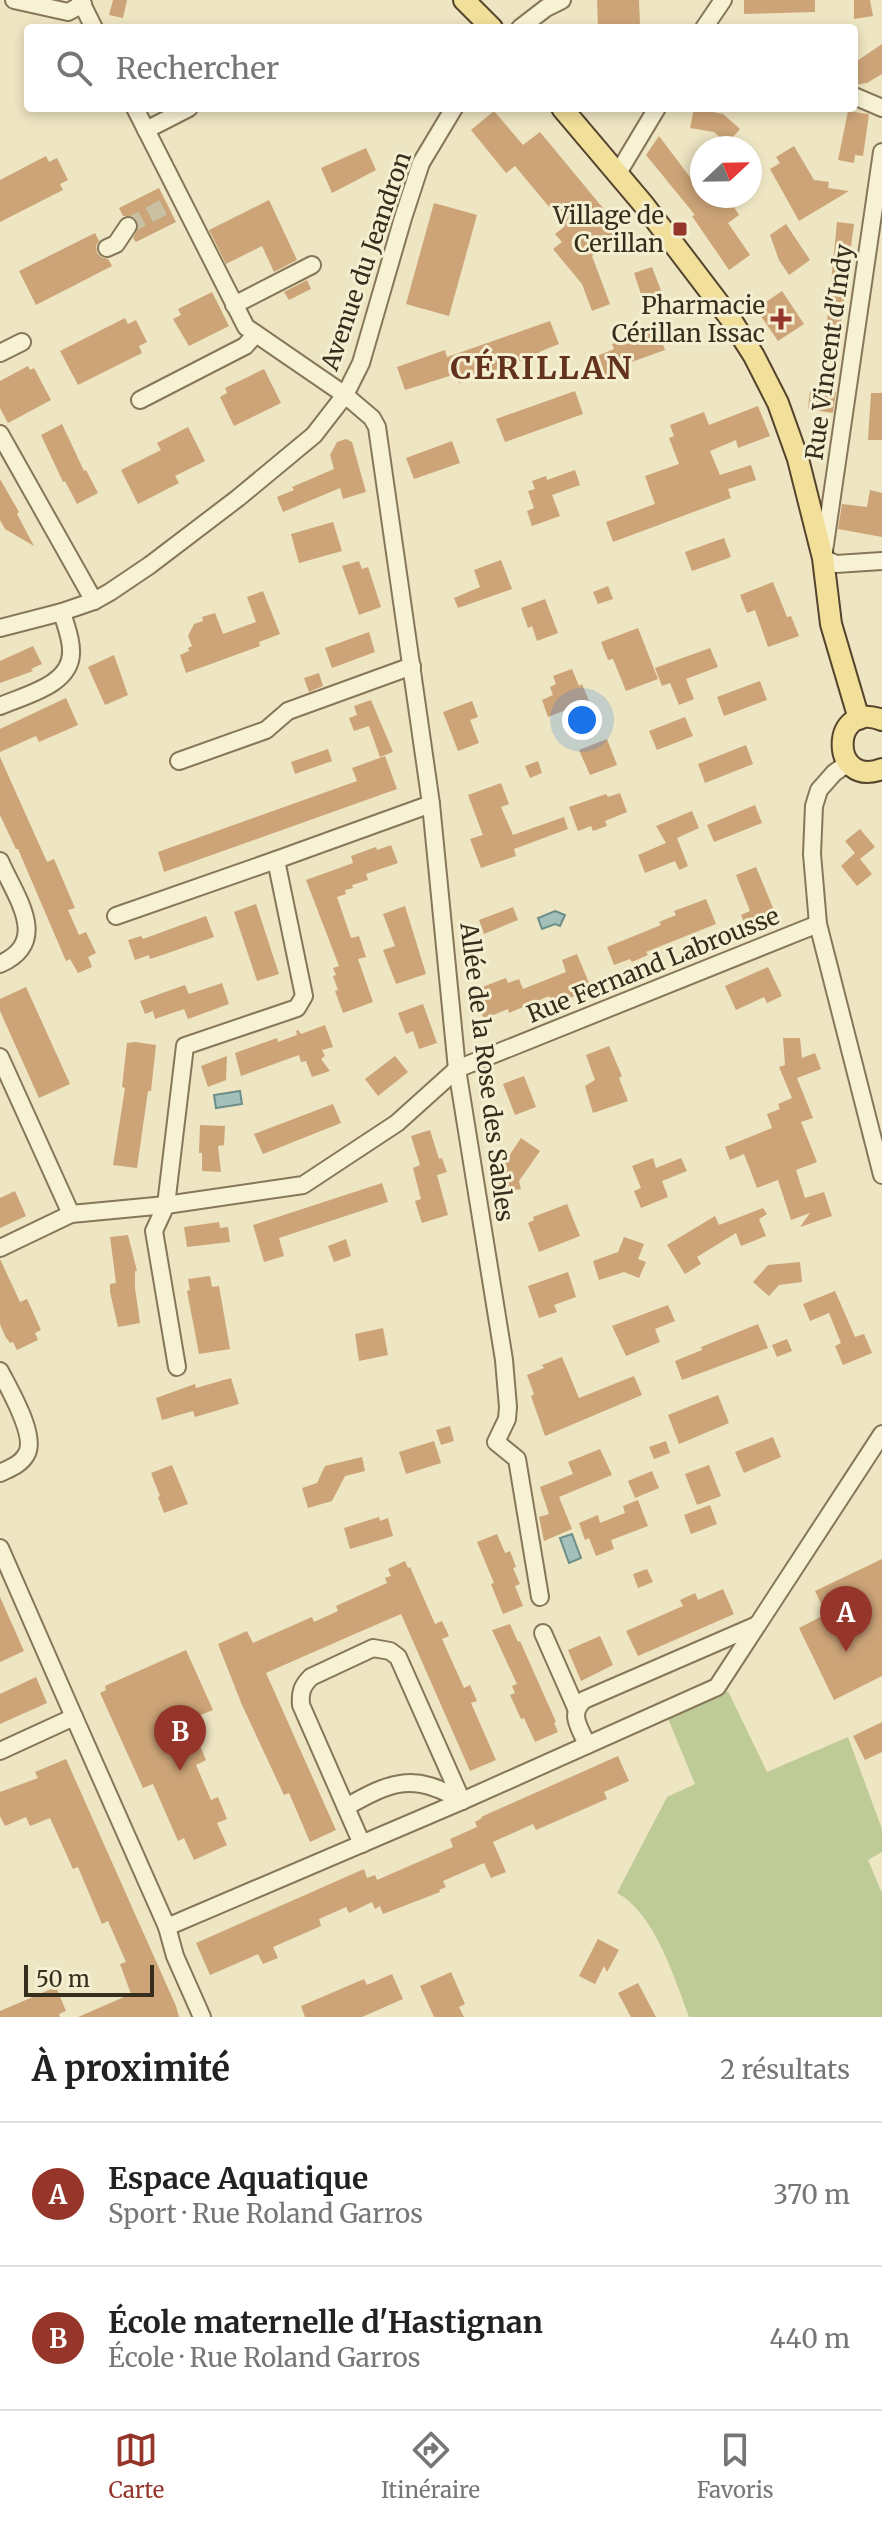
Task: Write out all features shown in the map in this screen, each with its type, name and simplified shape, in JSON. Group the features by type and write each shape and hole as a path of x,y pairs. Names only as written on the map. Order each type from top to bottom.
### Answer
{"main road":[{"path":"464,0 488,24"},
{"path":"565,112 618,173 708,288 754,356 778,403 798,459 823,558 831,624 859,719"},
{"path":"878,776 848,763 842,738 851,723 859,719 868,716 882,720"}],"street":[{"path":"14,0 68,12 82,2 92,24"},
{"path":"525,24 562,0"},
{"path":"707,24 723,0"},
{"path":"858,98 882,108"},
{"path":"137,112 174,202 246,327 255,335 245,346 140,400"},
{"path":"146,130 181,112"},
{"name":"Avenue du Jeandron","path":"0,628 94,601 150,565 314,435 345,395 361,363 421,163 452,112"},
{"path":"618,173 655,112"},
{"name":"Rue Vincent d'Indy","path":"823,558 882,152"},
{"path":"107,248 116,244 128,226"},
{"path":"234,305 312,265"},
{"name":"Allée de la Rose des Sables","path":"255,335 345,395 372,418 377,427 431,804 457,1069 504,1360 507,1419 496,1442 517,1459 540,1597"},
{"path":"0,353 22,342"},
{"path":"0,434 94,601"},
{"path":"823,558 836,564 882,561"},
{"path":"0,706 54,683 63,675 70,663 71,650 62,612"},
{"path":"179,761 266,730 288,711 412,666"},
{"path":"848,763 827,779 819,790 814,806 812,854 818,924 882,1175"},
{"path":"116,916 431,804"},
{"path":"177,1367 154,1231 166,1205 185,1046 297,1008 304,996 276,860"},
{"path":"0,861 27,922 28,936 24,948 0,964"},
{"name":"Rue Fernand Labrousse","path":"71,1214 166,1205 303,1185 397,1123 457,1069 818,924"},
{"path":"0,1057 71,1214 0,1248"},
{"path":"0,1371 25,1426 30,1447 16,1466 0,1473"},
{"path":"167,1927 462,1801 717,1687 882,1434"},
{"path":"0,1548 167,1927 175,1956 202,2017"},
{"path":"576,1708 584,1700 757,1625"},
{"path":"543,1633 576,1708 575,1715 587,1745"},
{"path":"362,1844 301,1705 300,1694 311,1677 373,1648 390,1651 398,1657 462,1801"},
{"path":"0,1751 74,1717"},
{"path":"346,1807 389,1784 399,1782 442,1789 462,1801"}],"green space":[{"path":"728,1691 767,1772 848,1737 882,1829 882,1852 868,1860 882,1893 882,2017 689,2017 662,1948 642,1915 617,1893 667,1797 695,1784 667,1716"}],"water":[{"path":"555,911 565,915 560,926 555,924 542,929 538,918"},
{"path":"240,1091 242,1104 216,1108 214,1095"},
{"path":"572,1534 581,1558 569,1563 560,1538"}],"building":[{"path":"113,0 127,0 123,18 109,15"},
{"path":"597,0 639,0 640,24 598,24"},
{"path":"744,0 815,0 815,12 744,14"},
{"path":"854,0 870,0 873,16 854,19"},
{"path":"882,44 882,74 858,84 858,60"},
{"path":"495,112 523,145 540,132 622,231 592,256 610,304 592,311 582,284 553,249 562,242 555,234 565,226 515,166 506,173 471,130"},
{"path":"693,112 723,114 740,129 734,136 718,136 714,132 690,128"},
{"path":"848,112 869,114 863,156 855,155 854,163 838,160"},
{"path":"659,136 690,177 690,208 735,208 739,215 728,223 750,255 729,270 692,216 695,215 646,155"},
{"path":"794,146 814,180 829,182 828,188 849,191 799,221 770,169 780,163 776,157"},
{"path":"366,148 376,170 332,193 321,168"},
{"path":"46,156 49,162 57,158 68,180 60,184 63,190 0,222 0,180"},
{"path":"159,188 176,222 136,242 133,238 139,227 138,222 133,216 123,216 119,208"},
{"path":"269,200 297,260 274,272 262,246 226,264 209,230"},
{"path":"434,203 477,215 449,316 406,304"},
{"path":"837,222 854,224 838,345 825,343"},
{"path":"786,224 810,260 789,275 779,260 770,235"},
{"path":"95,233 99,241 97,253 108,259 112,266 36,305 19,271"},
{"path":"652,267 662,293 643,300 634,273"},
{"path":"307,280 311,289 289,300 284,292"},
{"path":"782,291 804,324 778,341 756,309"},
{"path":"212,292 229,326 189,346 173,319 181,315 178,309"},
{"path":"125,318 128,324 136,320 147,342 139,346 142,353 78,385 60,351"},
{"path":"550,321 559,344 540,354 459,383 456,374 405,390 397,367 445,350 447,357"},
{"path":"657,328 665,350 612,369 614,376 601,381 592,358 614,349 612,344"},
{"path":"28,366 30,370 34,368 51,400 8,423 0,408 0,381"},
{"path":"264,369 281,403 234,426 220,397 227,393 225,388"},
{"path":"810,390 836,392 833,413 808,409"},
{"path":"575,391 583,414 505,442 496,419"},
{"path":"871,393 882,393 882,440 868,440"},
{"path":"758,406 770,436 738,448 736,440 710,451 720,475 751,465 756,480 728,489 731,498 613,542 606,522 655,504 645,476 679,464 669,438 674,436 670,425 704,412 709,425"},
{"path":"62,424 98,493 77,504 41,435"},
{"path":"188,427 205,461 175,476 179,483 138,504 121,470 161,450 157,443"},
{"path":"346,439 352,442 366,492 343,499 340,488 283,512 277,497 334,469 330,455 337,442"},
{"path":"452,441 460,463 414,479 406,458"},
{"path":"575,470 580,485 552,495 560,516 532,526 527,511 534,508 528,491 535,489 532,481 546,476 547,480"},
{"path":"0,479 34,546 5,529 0,520"},
{"path":"870,490 882,493 882,537 838,529 842,504 867,507"},
{"path":"333,522 342,551 299,563 291,534"},
{"path":"724,538 731,557 692,571 685,552"},
{"path":"501,560 512,589 458,608 454,598 480,587 474,570"},
{"path":"359,561 362,569 368,567 381,607 359,615 342,566"},
{"path":"773,582 787,617 791,616 799,636 768,647 755,610 747,613 740,595"},
{"path":"608,586 613,599 598,604 593,592"},
{"path":"263,591 280,634 259,642 260,646 186,673 180,655 192,646 188,636 194,624 203,621 202,617 215,613 223,634 256,622 247,597"},
{"path":"545,599 558,633 537,641 532,626 528,628 521,608"},
{"path":"638,628 658,679 626,691 613,659 608,660 601,642"},
{"path":"369,632 375,652 332,668 325,648"},
{"path":"33,646 42,664 31,669 33,671 0,683 0,661"},
{"path":"710,648 718,667 686,679 694,699 679,705 670,683 662,686 655,668"},
{"path":"114,655 128,695 105,705 88,667"},
{"path":"572,669 589,701 548,717 542,700 553,695 550,687 556,684 553,676"},
{"path":"319,673 323,686 309,692 304,678"},
{"path":"760,681 767,700 724,716 717,697"},
{"path":"66,698 78,725 39,742 36,736 0,752 0,729"},
{"path":"371,700 393,752 380,757 369,726 354,731 349,718 357,715 354,706"},
{"path":"472,701 478,717 470,720 479,743 458,751 443,712"},
{"path":"685,717 693,736 657,750 649,731"},
{"path":"607,739 617,765 590,775 579,750"},
{"path":"746,745 753,764 705,783 698,764"},
{"path":"328,749 332,761 295,774 291,762"},
{"path":"385,756 397,789 164,872 158,852 357,781 352,768"},
{"path":"0,757 47,862 54,859 75,908 68,910 79,935 86,932 96,953 88,957 92,967 78,973 70,959 66,961 0,815"},
{"path":"538,761 542,773 530,778 525,766"},
{"path":"501,783 509,804 501,807 513,835 564,817 568,829 514,849 516,856 481,868 470,839 483,835 468,795"},
{"path":"620,793 627,812 605,821 607,826 593,831 591,826 578,831 569,807 606,794 608,797"},
{"path":"755,805 762,823 714,842 707,825"},
{"path":"692,811 699,828 677,838 688,866 679,870 675,861 645,873 638,855 666,843 656,826"},
{"path":"860,829 875,847 860,859 872,874 857,886 841,866 855,853 845,841"},
{"path":"391,845 398,863 366,874 368,880 352,885 353,888 345,890 346,894 337,897 351,938 359,936 366,957 358,959 373,1002 343,1013 333,976 336,975 333,968 339,966 306,880 353,863 351,856"},
{"path":"756,867 776,915 746,927 741,915 750,911 736,875"},
{"path":"706,899 716,924 646,952 648,955 632,962 630,959 614,965 607,947 661,925 659,922 676,915 674,911"},
{"path":"256,904 279,974 257,981 234,912"},
{"path":"405,906 426,974 396,984 383,950 395,946 383,914"},
{"path":"513,907 518,920 484,934 479,920"},
{"path":"206,916 214,937 150,959 149,955 135,960 128,940 141,936 143,939"},
{"path":"577,954 589,983 573,989 576,996 552,1003 549,996 509,1013 508,1009 484,1019 472,991 506,978 508,983 519,979 523,989 566,972 562,960"},
{"path":"768,967 782,996 767,1003 764,997 736,1010 725,986"},
{"path":"222,983 229,1004 188,1019 184,1009 155,1019 153,1011 145,1014 140,1001 185,985 189,994"},
{"path":"26,987 70,1084 39,1098 0,1011 0,999"},
{"path":"423,1004 437,1043 419,1049 413,1031 406,1034 398,1013"},
{"path":"325,1025 333,1047 322,1050 325,1056 321,1059 330,1071 312,1077 306,1061 301,1062 299,1055 241,1076 235,1053 277,1038 278,1042 297,1035 298,1030 301,1034"},
{"path":"783,1038 800,1038 802,1058 815,1053 821,1069 797,1078 813,1118 801,1122 817,1162 796,1170 805,1198 824,1192 832,1216 800,1227 810,1213 791,1220 778,1180 757,1188 744,1154 730,1160 725,1147 772,1128 767,1114 780,1109 778,1104 792,1098 779,1067 785,1065"},
{"path":"127,1043 156,1045 137,1168 113,1165 125,1088 122,1087"},
{"path":"609,1046 622,1076 619,1078 628,1101 593,1113 585,1086 595,1080 586,1055"},
{"path":"227,1056 226,1080 208,1087 201,1066"},
{"path":"395,1056 408,1072 378,1096 365,1079"},
{"path":"524,1076 536,1107 515,1115 503,1084"},
{"path":"333,1104 341,1123 263,1154 254,1134"},
{"path":"200,1125 225,1126 224,1145 218,1146 221,1172 202,1171"},
{"path":"430,1130 439,1159 442,1158 447,1172 437,1175 448,1215 422,1223 415,1201 421,1199 413,1168 420,1165 411,1136"},
{"path":"521,1138 540,1151 519,1181 521,1189 498,1193 494,1169 501,1168"},
{"path":"653,1158 656,1168 681,1158 687,1171 662,1181 668,1197 641,1208 634,1191 641,1188 632,1166"},
{"path":"382,1183 388,1202 279,1238 284,1256 264,1262 253,1225"},
{"path":"15,1191 26,1216 0,1228 0,1198"},
{"path":"567,1204 580,1236 539,1252 528,1223 534,1220 533,1217"},
{"path":"763,1208 767,1214 759,1219 766,1236 741,1246 736,1233 697,1257 701,1264 685,1274 667,1245 715,1216 719,1225"},
{"path":"219,1222 220,1228 228,1227 230,1242 187,1247 184,1227"},
{"path":"128,1235 137,1271 135,1288 140,1323 118,1327 110,1292 110,1284 116,1283 110,1237"},
{"path":"624,1237 644,1244 638,1259 646,1262 639,1278 624,1272 599,1280 593,1261 618,1252"},
{"path":"346,1239 351,1256 334,1262 328,1246"},
{"path":"0,1259 20,1302 27,1299 41,1330 35,1333 38,1340 17,1350 0,1324"},
{"path":"800,1262 802,1282 779,1285 769,1296 753,1282 768,1265"},
{"path":"568,1272 576,1297 554,1305 557,1312 539,1318 528,1286"},
{"path":"210,1276 212,1287 219,1286 230,1349 199,1354 187,1291 190,1290 188,1279"},
{"path":"835,1291 855,1337 864,1334 872,1353 843,1365 835,1346 841,1343 829,1313 810,1321 803,1304"},
{"path":"668,1305 675,1321 655,1329 660,1342 626,1356 612,1326"},
{"path":"758,1324 768,1348 682,1380 675,1361"},
{"path":"383,1328 388,1355 359,1361 355,1334"},
{"path":"787,1339 792,1351 777,1357 772,1345"},
{"path":"562,1357 579,1398 634,1376 642,1395 545,1436 527,1375"},
{"path":"231,1378 239,1404 195,1417 193,1411 162,1420 156,1398 195,1384 196,1388"},
{"path":"718,1395 729,1423 679,1444 668,1415"},
{"path":"450,1426 454,1441 441,1445 436,1430"},
{"path":"773,1437 781,1457 744,1473 735,1452"},
{"path":"434,1441 441,1463 406,1474 399,1452"},
{"path":"666,1441 670,1453 654,1459 649,1447"},
{"path":"600,1449 612,1475 559,1497 572,1529 544,1541 539,1517 549,1514 540,1487 573,1474 568,1462"},
{"path":"362,1457 365,1471 345,1476 332,1501 308,1508 302,1488 317,1483 325,1466"},
{"path":"172,1465 188,1504 164,1513 151,1473"},
{"path":"709,1465 721,1496 697,1505 685,1474"},
{"path":"652,1471 659,1488 635,1498 628,1481"},
{"path":"638,1500 648,1526 611,1540 614,1549 596,1556 589,1538 585,1540 579,1523 598,1515 600,1523 625,1513 623,1506"},
{"path":"710,1505 717,1524 691,1534 684,1515"},
{"path":"379,1517 380,1521 388,1518 393,1536 350,1549 344,1528"},
{"path":"497,1534 505,1553 510,1551 516,1567 513,1568 520,1584 515,1586 523,1606 503,1614 477,1542"},
{"path":"882,1559 882,1676 834,1700 799,1628 826,1614 815,1591"},
{"path":"405,1561 435,1624 442,1621 449,1636 442,1639 464,1688 470,1685 477,1701 471,1703 496,1760 470,1771 401,1614 266,1673 336,1830 310,1842 289,1793 284,1795 242,1705 218,1644 247,1631 253,1643 312,1617 314,1622 338,1611 336,1606 387,1583 385,1578 391,1576 388,1569"},
{"path":"647,1569 653,1582 638,1588 633,1574"},
{"path":"723,1589 734,1614 638,1656 626,1631 683,1606 680,1600 695,1593 698,1600"},
{"path":"0,1597 24,1651 0,1662"},
{"path":"510,1624 556,1722 558,1732 535,1742 510,1695 515,1693 512,1686 517,1684 492,1630"},
{"path":"600,1636 613,1665 581,1681 568,1650"},
{"path":"186,1650 213,1710 189,1720 206,1760 196,1765 211,1800 218,1797 227,1819 217,1823 227,1845 194,1860 184,1838 178,1841 153,1784 143,1788 100,1693 106,1690 105,1686"},
{"path":"36,1677 47,1703 0,1724 0,1694"},
{"path":"882,1722 882,1752 865,1760 853,1736"},
{"path":"618,1756 629,1781 604,1792 607,1799 536,1830 533,1824 493,1842 506,1872 491,1878 484,1863 443,1881 446,1887 440,1892 383,1914 380,1906 375,1909 372,1902 349,1913 346,1907 319,1919 321,1926 273,1947 278,1958 263,1964 258,1954 210,1975 196,1943 364,1869 367,1878 375,1875 377,1880 453,1847 450,1839 477,1827 475,1822 481,1817"},
{"path":"66,1759 179,2017 78,2017 131,1994 120,1964 126,1962 108,1921 102,1924 78,1867 73,1869 50,1818 30,1826 26,1817 5,1826 0,1816 0,1792 38,1778 35,1772"},
{"path":"598,1939 619,1950 607,1972 604,1966 595,1984 579,1976"},
{"path":"451,1972 465,2004 459,2007 464,2017 434,2017 420,1986"},
{"path":"392,1974 403,1999 362,2017 305,2017 301,2006 364,1979 367,1985"},
{"path":"638,1983 656,2017 631,2017 618,1993"},
{"path":"56,1987 66,2011 59,2014 60,2017 0,2017 0,2011"}],"tunnel":[{"path":"128,226 168,205"}],"place":[{"name":"Village de Cerillan","path":"680,229"},
{"name":"Pharmacie Cérillan Issac","path":"781,319"},
{"name":"Espace Aquatique","path":"846,1652"},
{"name":"École maternelle d'Hastignan","path":"180,1771"}],"district":[{"name":"CÉRILLAN","path":"542,368"}]}
